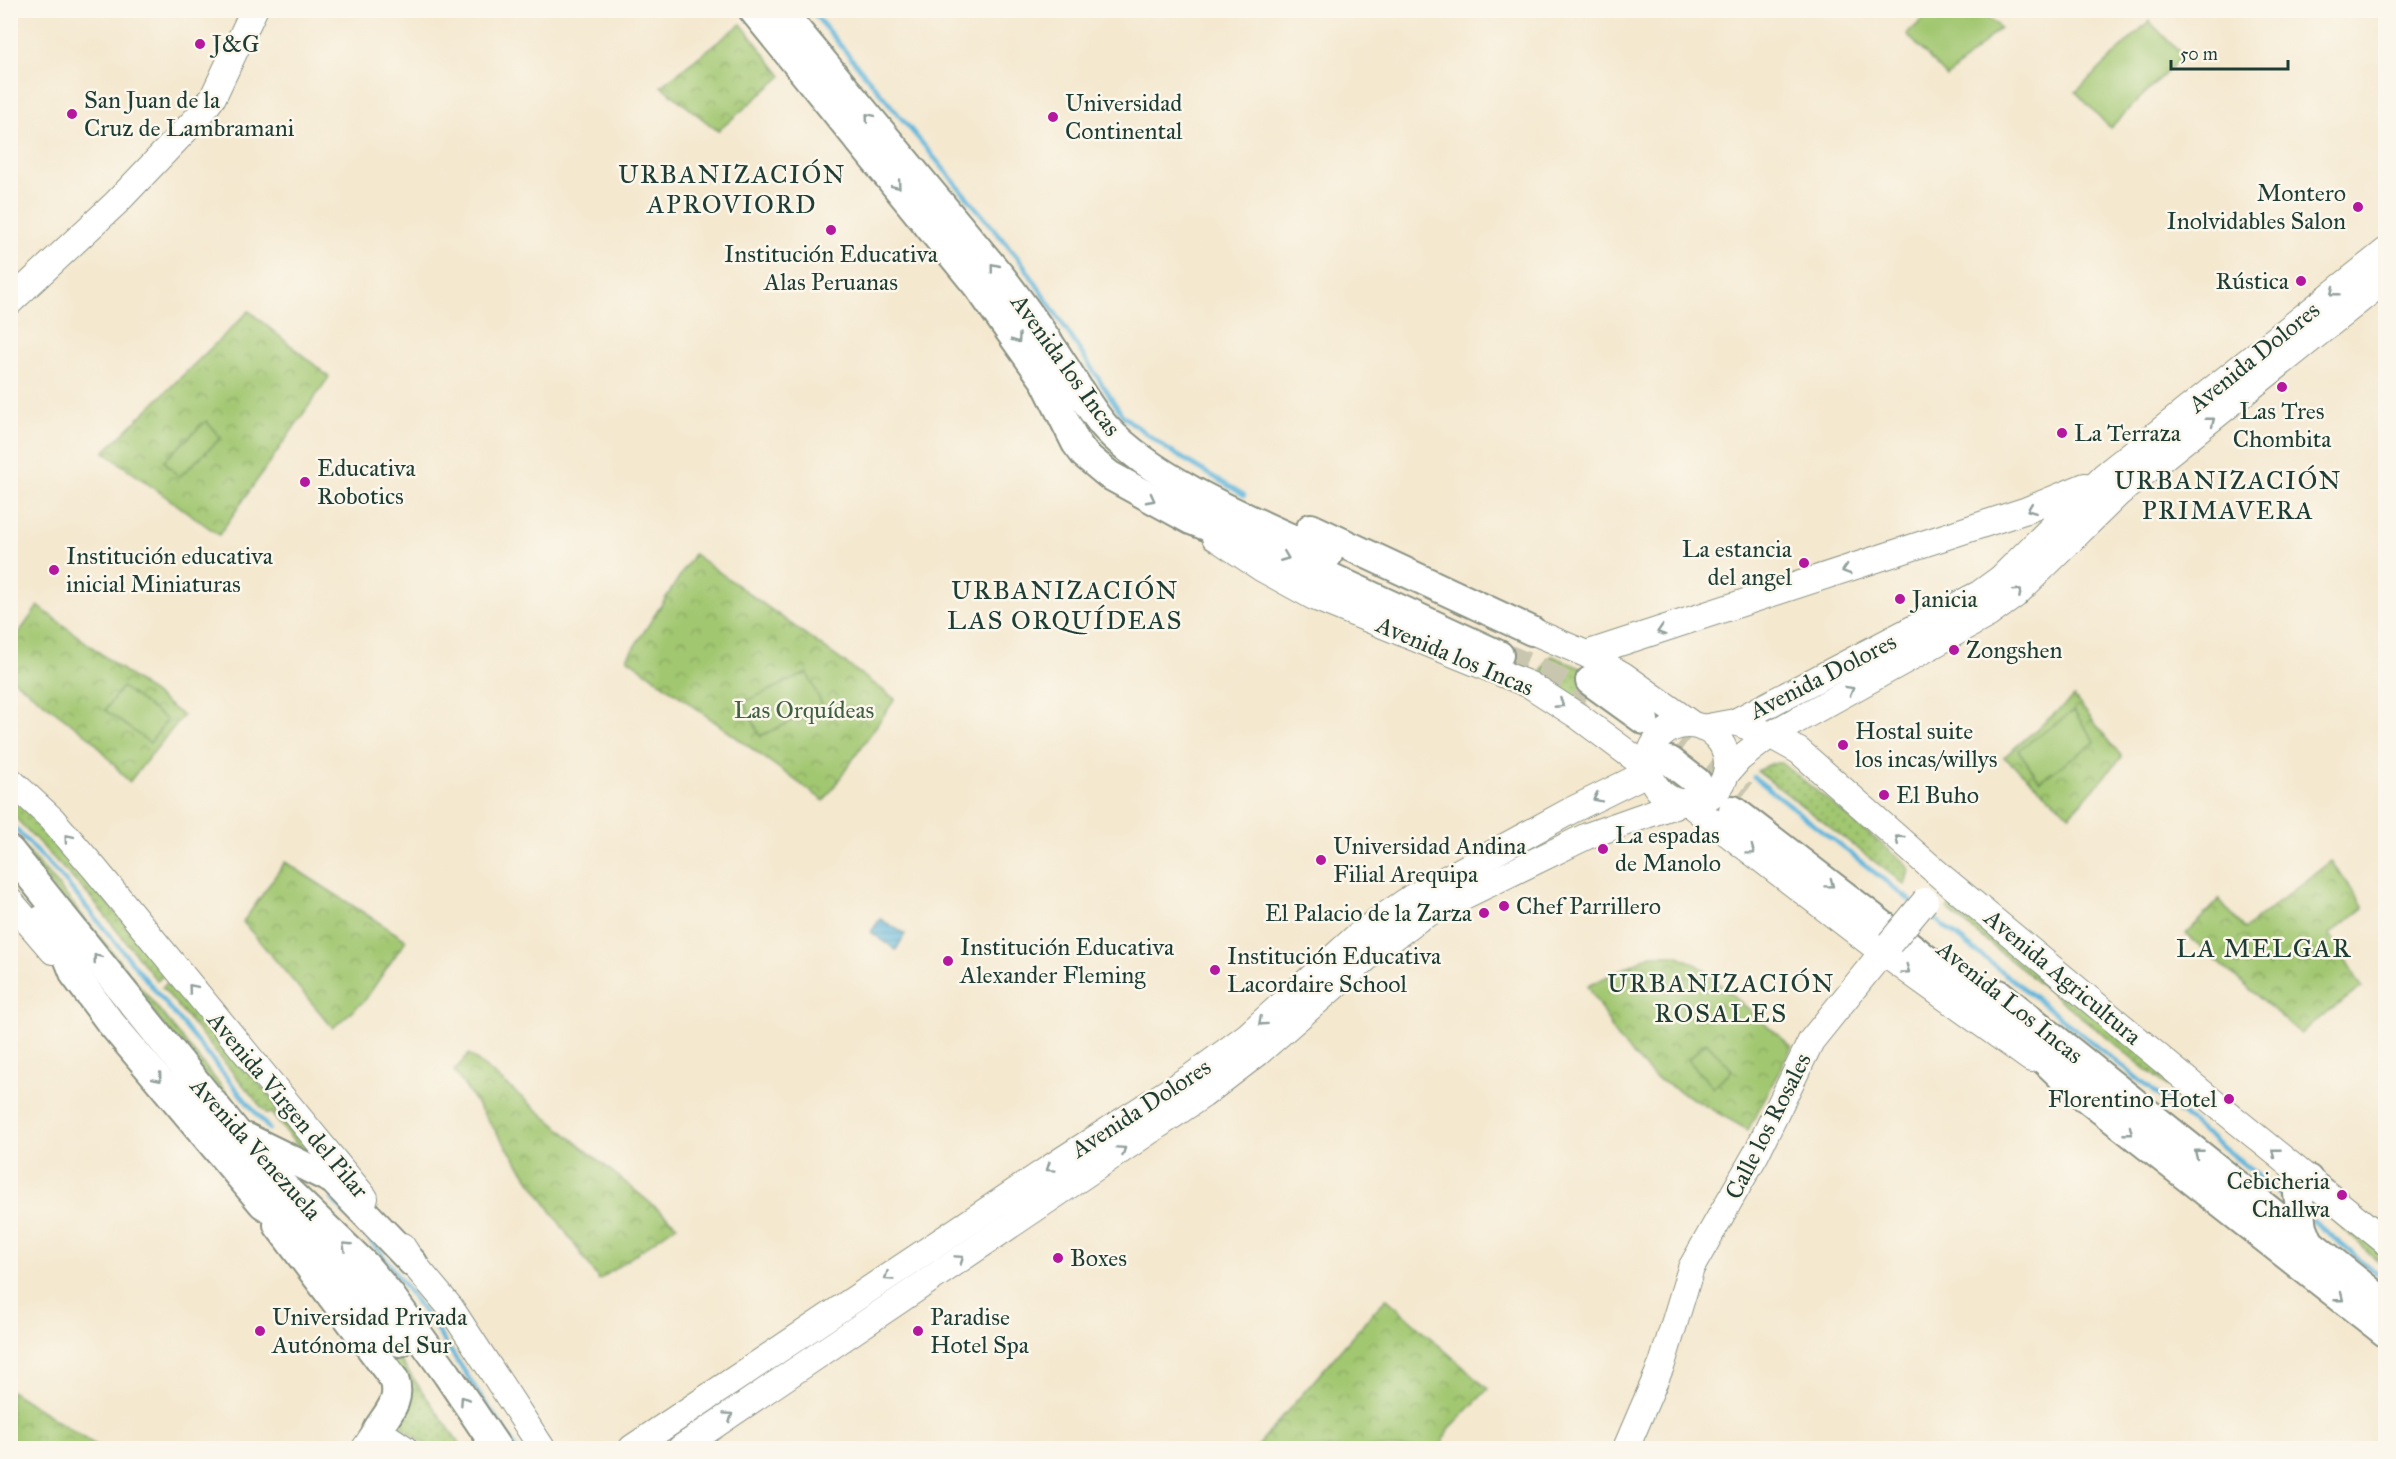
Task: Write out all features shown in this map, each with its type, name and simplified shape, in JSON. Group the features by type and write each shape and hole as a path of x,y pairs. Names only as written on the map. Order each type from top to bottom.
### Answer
{"main road":[{"path":"10,302 116,203 200,115 213,97 254,10"},
{"name":"Avenida los Incas","path":"753,10 814,69"},
{"name":"Avenida los Incas","path":"780,10 814,69 1009,328 1048,363 1129,448 1175,479 1277,512 1512,641 1587,678 1639,727"},
{"name":"Avenida Dolores","path":"632,1449 1062,1160 1191,1077 1247,1036 1377,921 1411,898 1674,751 1735,722 1979,594 2001,578 2104,476 2384,262"},
{"name":"Avenida Dolores","path":"681,1449 1203,1095 1258,1053 1369,956 1421,917 1587,836 1711,790 1739,759 1770,735 1989,614 2014,596 2119,493 2384,262"},
{"name":"Avenida los Incas","path":"1048,363 1076,443 1109,475 1191,520 1261,568 1314,597 1530,685 1578,716 1674,751"},
{"path":"1109,475 1108,468 1114,454 1129,448"},
{"path":"1587,678 1728,610 2027,510 2073,492 2104,476"},
{"name":"Avenida los Incas","path":"1191,520 1512,641"},
{"name":"Avenida los Incas","path":"1587,678 1623,675 1674,751 1711,790 1896,948"},
{"path":"1799,718 1797,735 1799,751"},
{"name":"Avenida Agricultura","path":"1735,722 1770,735 1799,751 1943,878 2303,1187 2385,1242"},
{"path":"1674,751 1662,793 1711,790"},
{"name":"Avenida Virgen del Pilar","path":"10,780 52,819 95,869 395,1235 413,1263 450,1307 542,1449"},
{"name":"Avenida Los Incas","path":"1711,790 1896,948 2012,1029 2067,1082 2385,1333"},
{"name":"Avenida Los Incas","path":"1711,790 1929,937 2306,1235 2385,1304"},
{"name":"Avenida Venezuela","path":"10,851 238,1133 289,1192 365,1265 415,1330 497,1449"},
{"name":"Avenida Venezuela","path":"10,877 65,950 75,975"},
{"name":"Calle los Rosales","path":"1626,1449 1662,1364 1691,1268 1756,1154 1811,1041 1896,948 1924,900 1943,878"},
{"name":"Avenida Venezuela","path":"10,902 75,975 120,1034 263,1204 292,1222 347,1274 400,1343 474,1449"},
{"path":"238,1133 333,1180 413,1263"},
{"path":"2303,1187 2306,1235"},
{"path":"263,1204 394,1379 398,1389 397,1398 371,1439 404,1449"}],"green space":[{"path":"1932,11 1983,11 2000,28 1947,77 1907,34"},
{"path":"2149,21 2183,56 2110,128 2076,92"},
{"path":"741,24 782,76 718,131 661,86"},
{"path":"249,311 329,377 219,535 104,452"},
{"path":"206,421 221,438 179,477 164,461"},
{"name":"Las Orquídeas","path":"694,554 895,699 824,801 627,658"},
{"path":"38,606 183,716 129,782 92,739 11,678 11,644"},
{"path":"1552,656 1602,677 1581,689 1588,712 1542,671"},
{"path":"807,673 823,707 760,736 744,702"},
{"path":"122,687 167,720 150,743 105,710"},
{"path":"2074,697 2122,757 2070,815 2004,757"},
{"path":"2074,711 2095,742 2040,781 2018,750"},
{"path":"1772,763 1782,763 1905,863 1909,870 1905,885 1757,771"},
{"path":"10,792 23,803 167,973 157,981 91,898 11,813"},
{"path":"10,832 51,877 238,1107 238,1117 11,837"},
{"path":"2331,861 2364,908 2330,934 2362,987 2300,1033 2186,934 2219,899 2244,929"},
{"path":"285,862 406,940 365,1000 333,1028 243,922"},
{"path":"1952,902 2168,1072 2167,1086 1947,909"},
{"path":"1651,955 1676,955 1699,966 1792,1047 1748,1130 1654,1077 1618,1039 1588,986"},
{"path":"172,979 316,1151 308,1159 271,1113 267,1114 162,987"},
{"path":"1706,1042 1732,1070 1713,1087 1688,1060"},
{"path":"469,1054 677,1225 599,1280 454,1071"},
{"path":"2325,1204 2385,1255 2385,1267 2329,1216"},
{"path":"1386,1298 1488,1389 1450,1428 1440,1448 1259,1448 1257,1446"},
{"path":"364,1310 463,1448 431,1448 392,1421 408,1400"},
{"path":"11,1391 100,1448 11,1448"}],"water":[{"path":"880,919 905,934 896,950 871,932"}],"waterway":[{"path":"811,10 1023,264 1123,416 1167,449 1244,495"},
{"path":"1754,777 1912,902"},
{"path":"10,823 65,881 269,1129"},
{"path":"1926,912 2288,1200"},
{"path":"332,1199 378,1249 431,1322 516,1448"},
{"path":"2313,1221 2386,1281"}],"tunnel":[{"path":"1499,655 1545,674 1586,699"},
{"path":"1644,720 1683,748"},
{"path":"1707,767 1744,795"}],"place":[{"name":"J&G","path":"200,44"},
{"name":"San Juan de la Cruz de Lambramani","path":"72,114"},
{"name":"Universidad Continental","path":"1053,117"},
{"name":"Montero Inolvidables Salon","path":"2358,207"},
{"name":"Institución Educativa Alas Peruanas","path":"831,230"},
{"name":"Rústica","path":"2301,281"},
{"name":"Las Tres Chombita","path":"2282,387"},
{"name":"La Terraza","path":"2062,433"},
{"name":"Educativa Robotics","path":"305,482"},
{"name":"La estancia del angel","path":"1804,563"},
{"name":"Institución educativa inicial Miniaturas","path":"54,570"},
{"name":"Janicia","path":"1900,599"},
{"name":"Zongshen","path":"1954,650"},
{"name":"Hostal suite los incas/willys","path":"1843,745"},
{"name":"El Buho","path":"1884,795"},
{"name":"La espadas de Manolo","path":"1603,849"},
{"name":"Universidad Andina Filial Arequipa","path":"1321,860"},
{"name":"Chef Parrillero","path":"1504,906"},
{"name":"El Palacio de la Zarza","path":"1484,913"},
{"name":"Institución Educativa Alexander Fleming","path":"948,961"},
{"name":"Institución Educativa Lacordaire School","path":"1215,970"},
{"name":"Florentino Hotel","path":"2229,1099"},
{"name":"Cebicheria Challwa","path":"2342,1195"},
{"name":"Boxes","path":"1058,1258"},
{"name":"Universidad Privada Autónoma del Sur","path":"260,1331"},
{"name":"Paradise Hotel Spa","path":"918,1331"}],"district":[{"name":"URBANIZACIÓN APROVIORD","path":"732,188"},
{"name":"URBANIZACIÓN PRIMAVERA","path":"2228,495"},
{"name":"URBANIZACIÓN LAS ORQUÍDEAS","path":"1065,605"},
{"name":"LA MELGAR","path":"2264,948"},
{"name":"URBANIZACIÓN ROSALES","path":"1721,998"}]}
